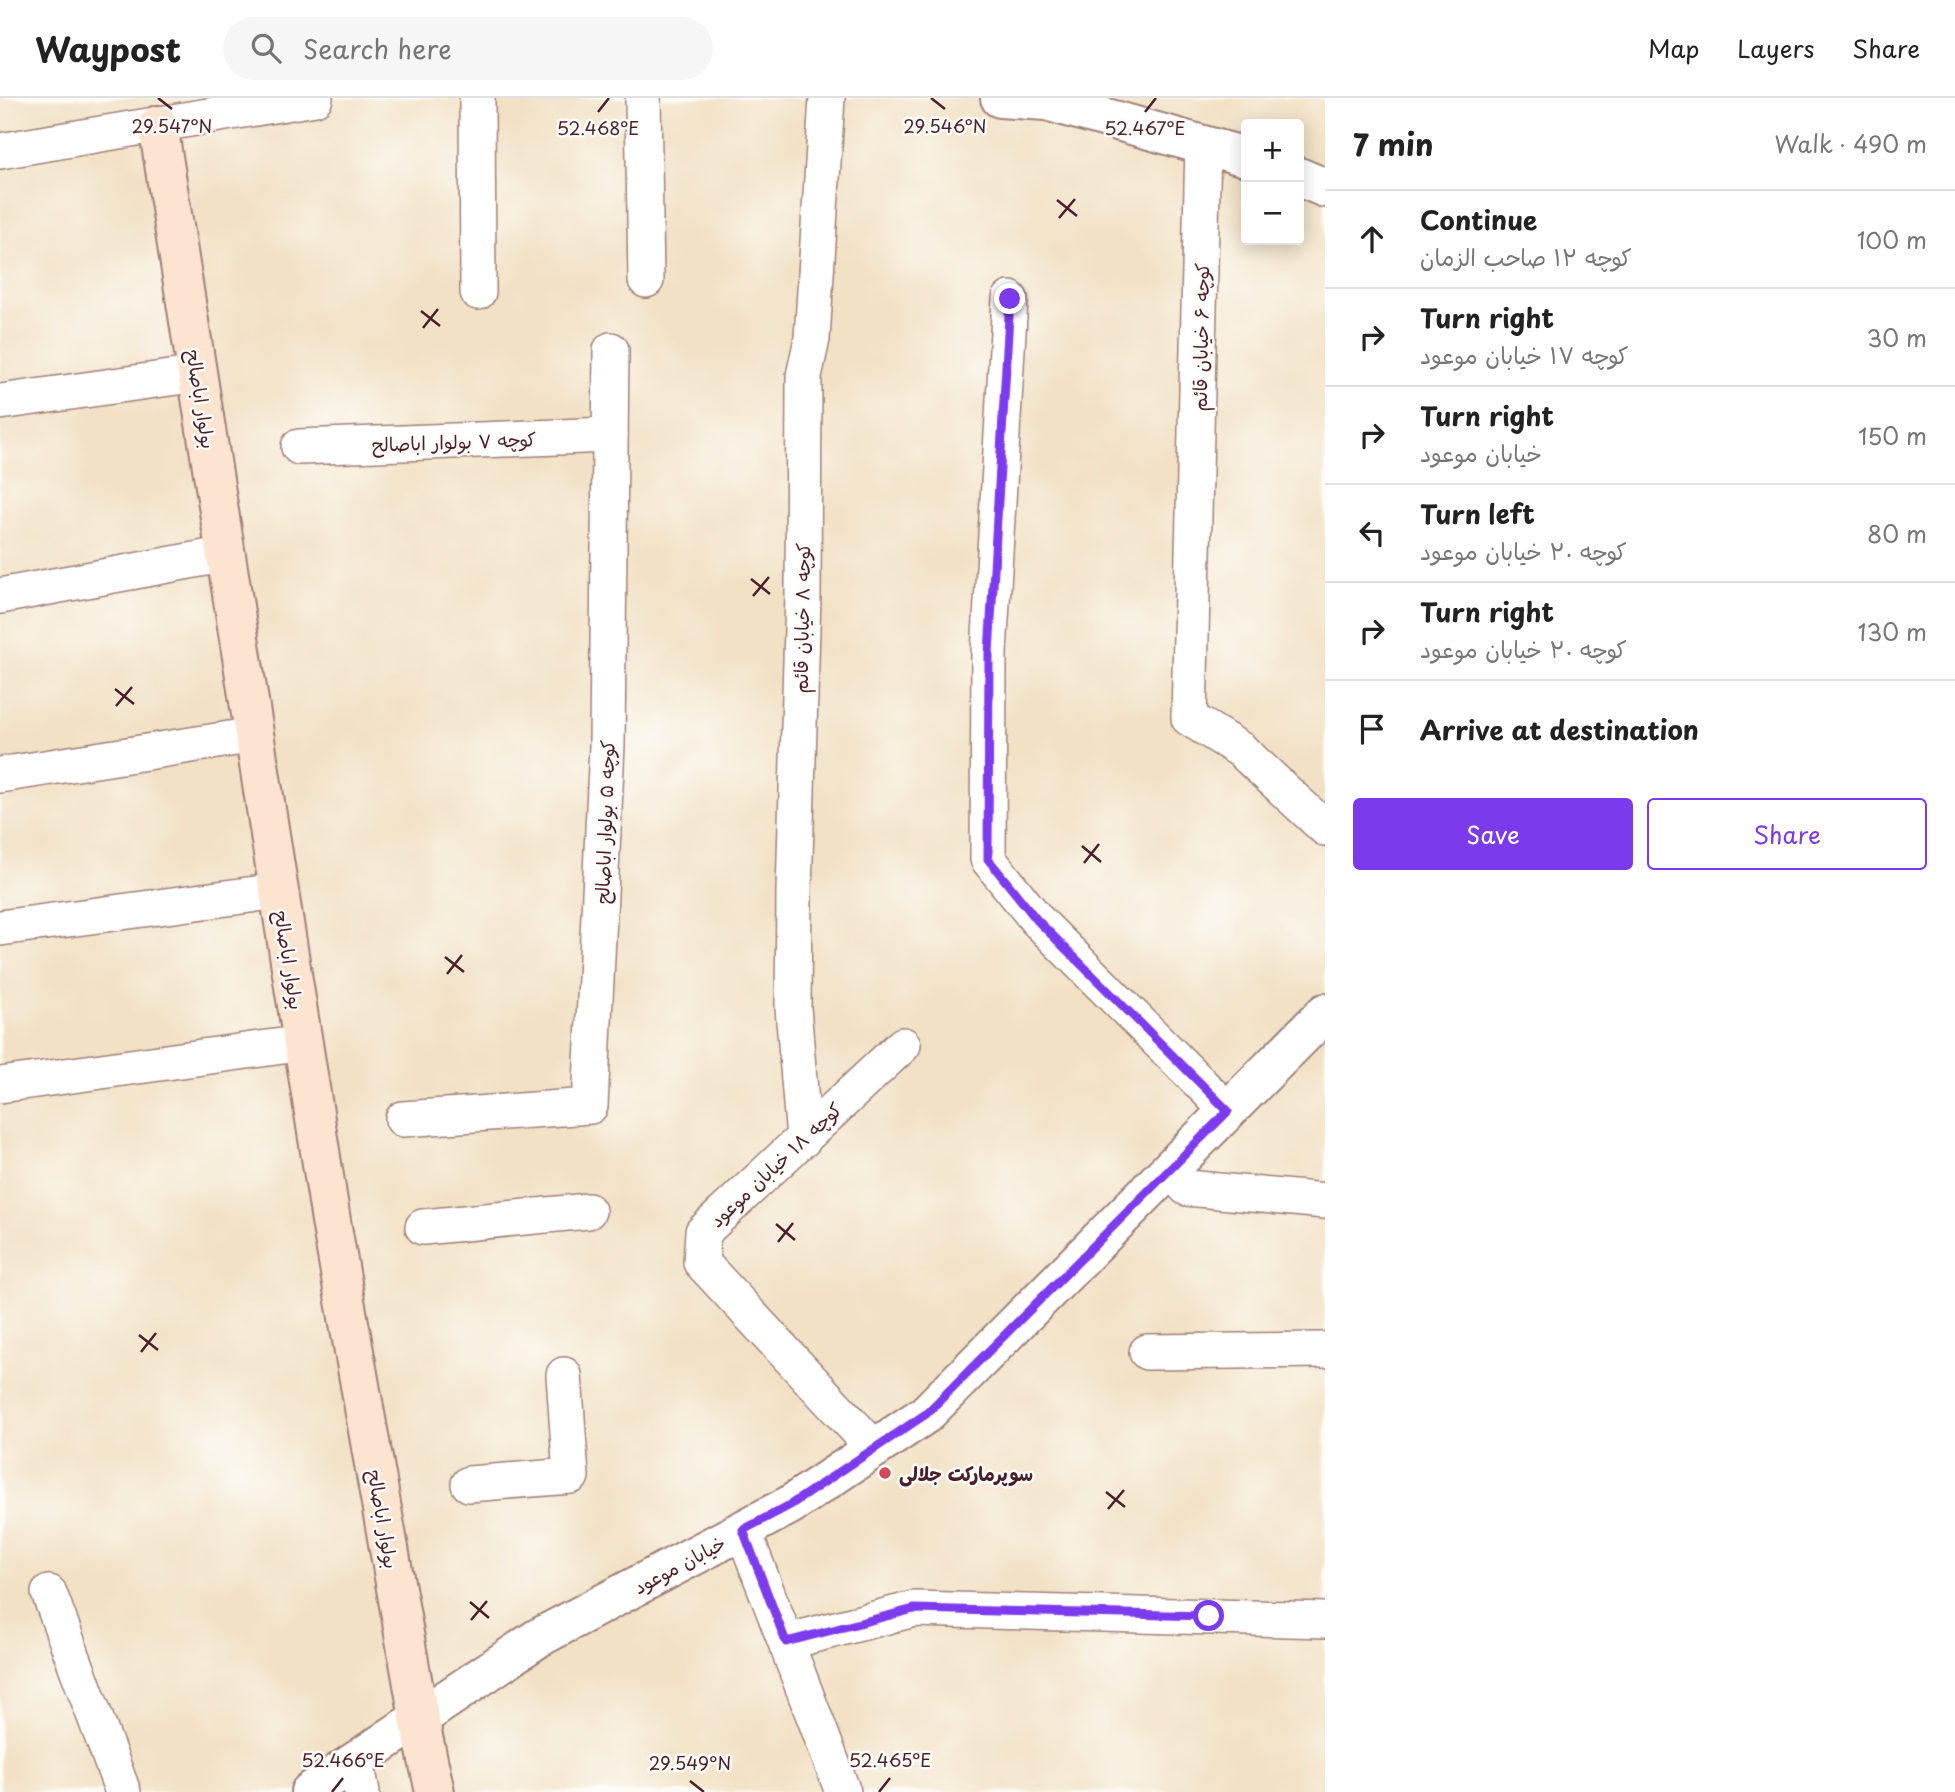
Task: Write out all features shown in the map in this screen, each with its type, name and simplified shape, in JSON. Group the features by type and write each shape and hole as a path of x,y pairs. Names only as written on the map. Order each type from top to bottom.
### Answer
{"main road":[{"name":"بولوار اباصالح","path":"158,125 332,1227 419,1718 435,1792"}],"street":[{"path":"0,151 315,98"},
{"path":"477,98 478,292"},
{"path":"643,98 646,279"},
{"name":"کوچه ۸ خیابان قائم","path":"804,1139 793,1008 803,596 804,376 812,339 827,98"},
{"path":"1000,98 1046,101 1241,156"},
{"name":"کوچه ۶ خیابان قائم","path":"1203,145 1189,719 1241,750 1325,828"},
{"path":"1304,179 1325,188"},
{"path":"1010,299 989,653 988,859 1037,920 1228,1111"},
{"name":"کوچه ۵ بولوار اباصالح","path":"403,1119 590,1106 607,758 611,350"},
{"path":"0,402 198,374"},
{"name":"کوچه ۷ بولوار اباصالح","path":"299,447 610,435"},
{"path":"0,596 227,554"},
{"path":"0,775 255,735"},
{"path":"0,928 279,891"},
{"name":"خیابان موعود","path":"310,1792 359,1776 419,1718 538,1637 790,1505 926,1414 1325,1013"},
{"path":"0,1085 303,1044"},
{"name":"کوچه ۱۸ خیابان موعود","path":"875,1448 702,1262 703,1232 902,1045"},
{"path":"1170,1170 1187,1188 1325,1201"},
{"path":"423,1227 588,1211"},
{"path":"1147,1352 1325,1350"},
{"path":"468,1484 570,1476 564,1375"},
{"path":"743,1530 843,1792"},
{"path":"49,1593 123,1792"},
{"path":"786,1642 914,1609 1325,1620"}],"place":[{"name":"سوپرمارکت جلالی","path":"885,1473"}],"route":[{"path":"1010,299 989,653 991,797 988,859 1037,920 1228,1111 926,1414 790,1505 743,1530 786,1642 914,1609 1209,1616"}]}
